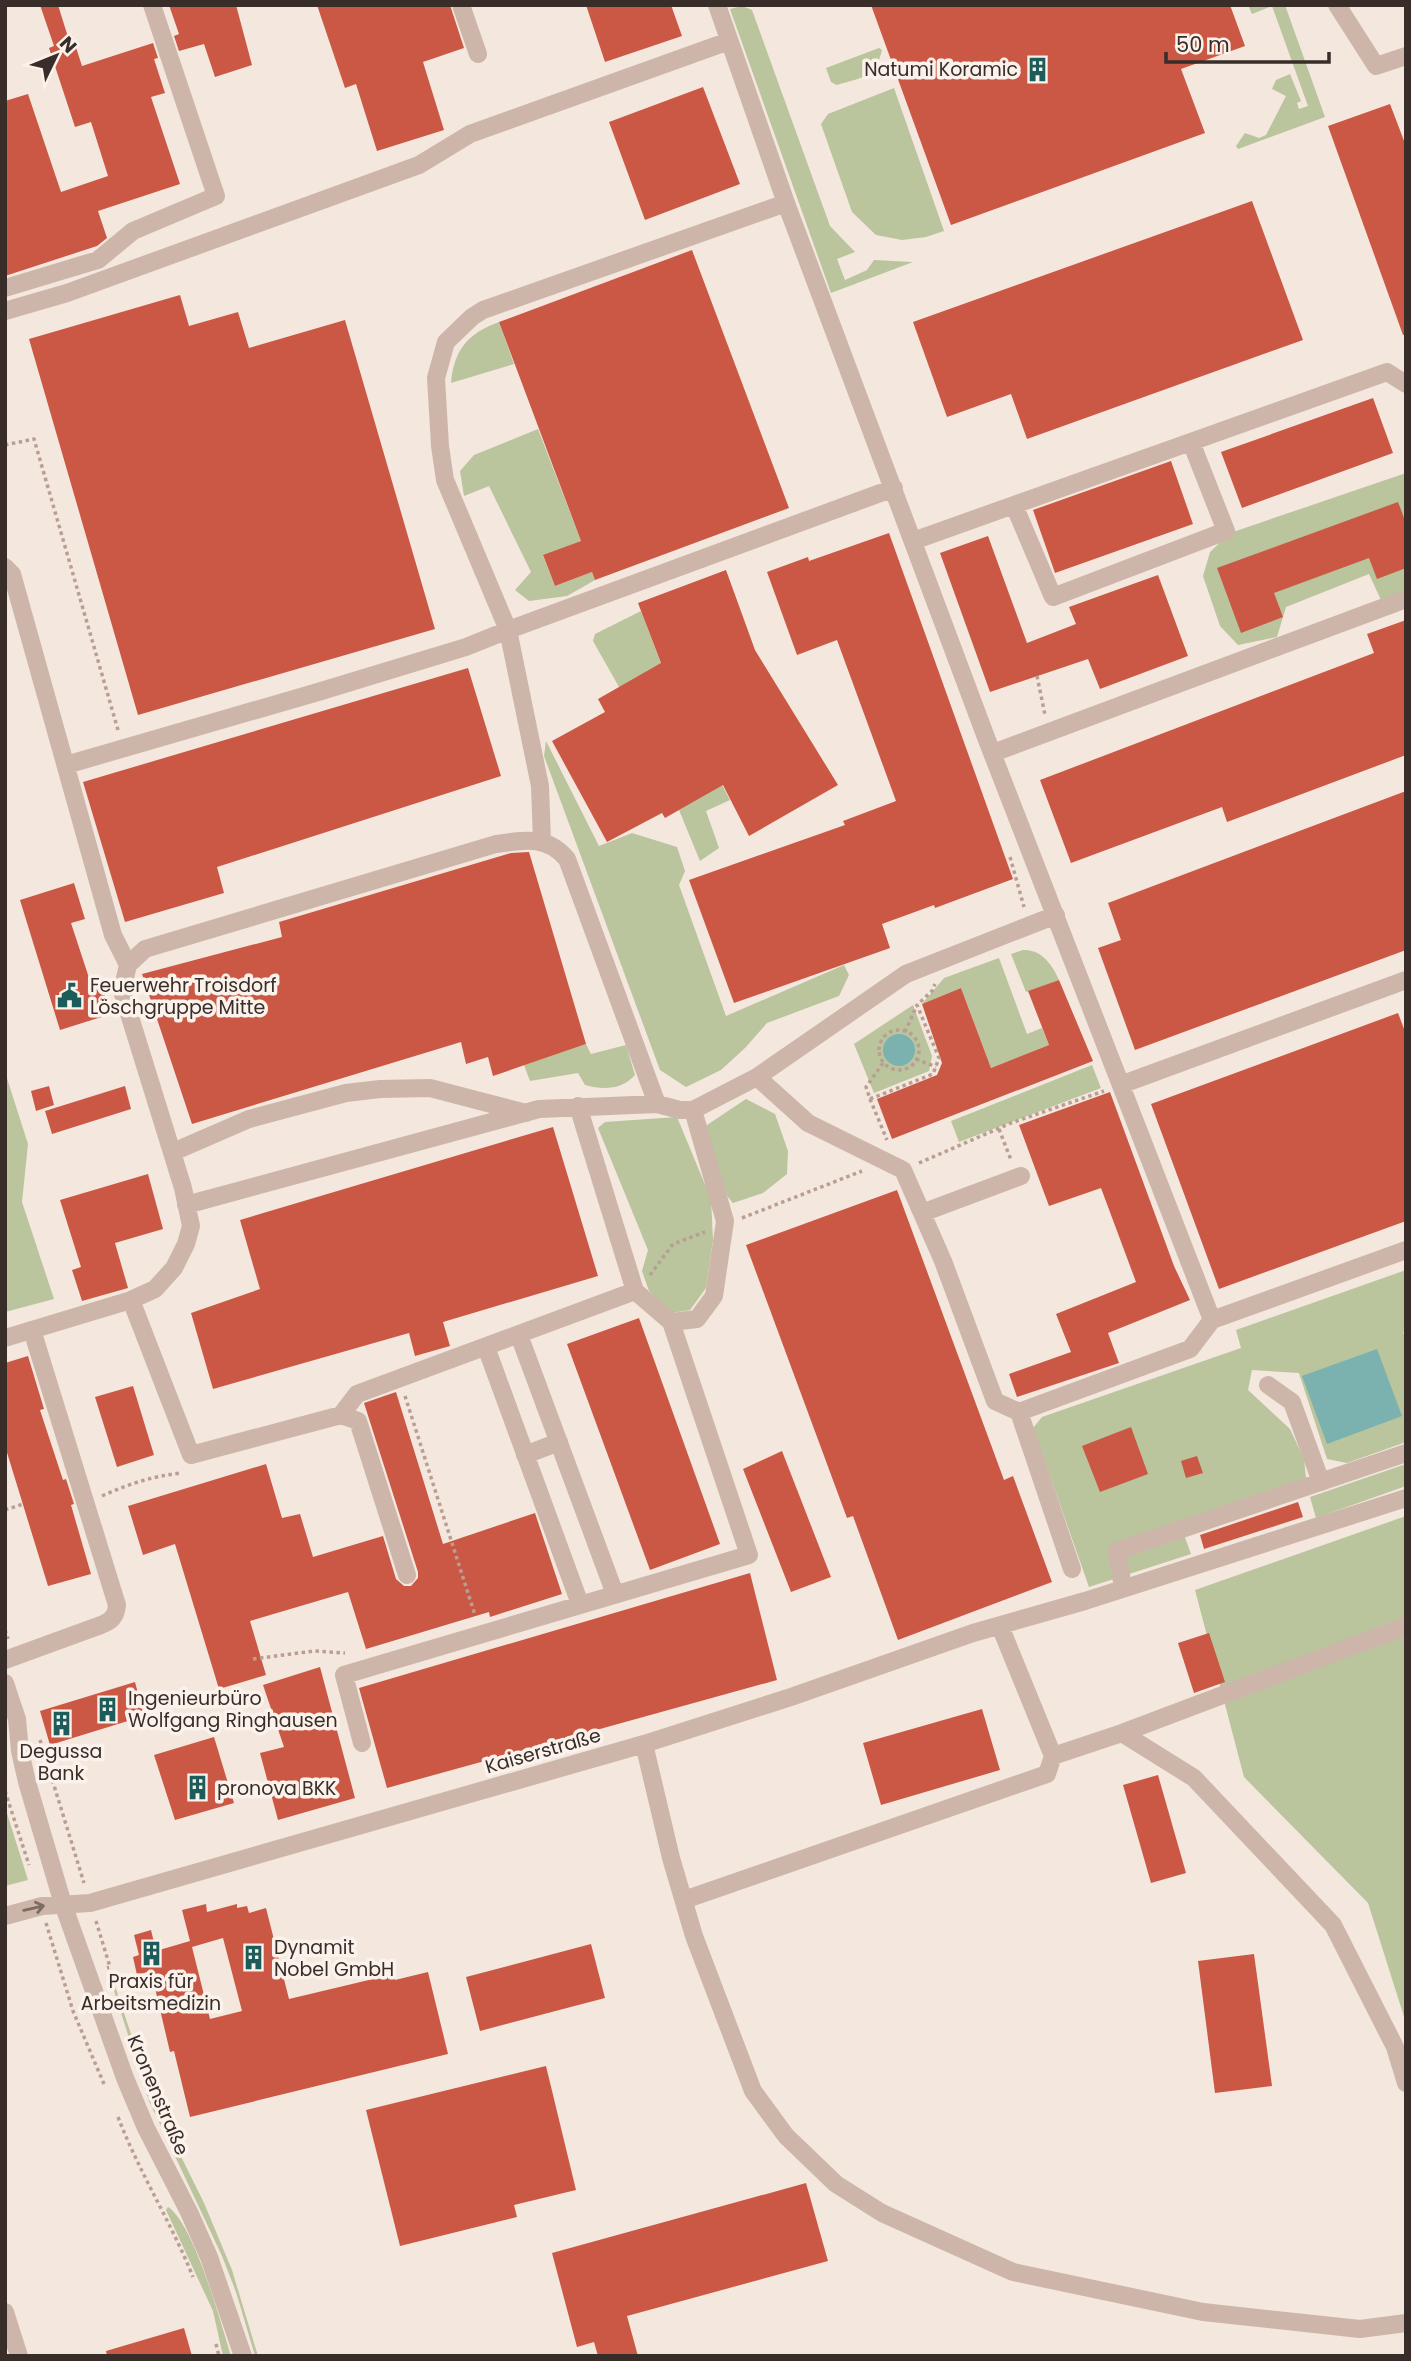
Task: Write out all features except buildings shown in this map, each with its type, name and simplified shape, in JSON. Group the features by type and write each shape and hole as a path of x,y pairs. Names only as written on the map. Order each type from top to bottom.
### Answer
{"street":[{"path":"5,288 98,260 133,231 216,196 152,5"},
{"path":"461,5 478,54"},
{"path":"717,5 786,203 913,541 1212,1320"},
{"path":"1338,5 1376,66 1406,55"},
{"path":"5,310 67,293 419,165 470,134 729,41"},
{"path":"542,842 540,786 508,630 445,480 436,378 446,342 483,310 786,203"},
{"path":"913,541 1387,372 1406,384"},
{"path":"1014,505 1053,597 1226,531 1191,442"},
{"path":"66,765 452,651 894,488"},
{"path":"5,567 12,574 113,935 128,965"},
{"path":"993,753 1406,599"},
{"path":"5,1338 131,1300 155,1289 174,1268 186,1244 191,1226 173,1152 122,991 128,965 145,949 496,844 528,840 542,842 558,848 567,859 657,1104"},
{"path":"186,1205 538,1109 657,1104 680,1110 693,1110 757,1077 906,974 1056,915"},
{"path":"1123,1084 1405,982"},
{"path":"757,1077 808,1123 903,1170 943,1261 995,1401 1019,1412 1190,1349 1212,1320 1406,1250"},
{"path":"173,1152 249,1119 346,1093 380,1088 430,1087 526,1113"},
{"path":"362,1743 344,1675 750,1555 671,1322 635,1291 578,1106"},
{"path":"671,1322 697,1319 713,1296 725,1221 693,1110"},
{"path":"922,1213 1021,1176"},
{"path":"341,1415 357,1394 635,1291"},
{"path":"131,1300 191,1455 341,1415 358,1421 407,1575"},
{"path":"9,1658 101,1625 117,1612 32,1330"},
{"path":"519,1335 615,1594"},
{"path":"486,1346 580,1604"},
{"path":"1268,1385 1292,1402 1321,1482"},
{"path":"1019,1412 1072,1569"},
{"path":"525,1455 559,1442"},
{"path":"1123,1588 1116,1551 1406,1453"},
{"name":"Kaiserstraße","path":"5,1916 42,1906 90,1903 644,1744 1000,1626 1406,1498"},
{"path":"684,1900 1046,1774 1053,1756 1000,1626"},
{"path":"1053,1756 1122,1733 1406,1626"},
{"name":"Kronenstraße","path":"5,1683 17,1719 27,1782 63,1904 125,2078 146,2128 209,2257 243,2356"},
{"path":"1122,1733 1194,1778 1333,1925 1395,2047 1406,2082"},
{"path":"644,1744 671,1858 694,1936 753,2091 786,2136 836,2185 882,2213 1013,2272 1203,2312 1360,2329 1406,2323"},
{"path":"5,2312 19,2356"}],"path":[{"path":"5,445 34,439 124,749"},
{"path":"1037,676 1045,719"},
{"path":"1006,847 1029,925"},
{"path":"905,1031 917,1005 932,991 938,977"},
{"path":"883,1063 866,1087 870,1099 933,1074 939,1058 917,1005"},
{"path":"899,1030 910,1033 918,1042 919,1054 916,1059 914,1064 904,1070 892,1070 883,1063 878,1052 880,1041 888,1033 899,1030"},
{"path":"916,1059 936,1066"},
{"path":"918,1163 999,1129 1123,1084"},
{"path":"999,1129 1015,1170 1021,1176"},
{"path":"402,1387 478,1625"},
{"path":"125,1485 163,1474"},
{"path":"5,1510 23,1504"},
{"path":"5,1630 9,1658"},
{"path":"38,1734 110,1967 89,1974"}],"green space":[{"path":"1248,5 1285,5 1325,117 1238,149 1236,146 1245,133 1259,138 1266,135 1286,96 1272,89 1276,80 1290,74 1301,101 1297,103 1299,109 1308,106 1272,6 1252,14"},
{"path":"742,6 752,10 830,226 855,252 837,259 845,280 867,270 874,260 913,262 831,293 730,9"},
{"path":"879,48 882,50 879,60 871,72 837,85 831,82 826,68"},
{"path":"894,88 944,231 926,237 902,240 876,235 852,212 821,124 828,114"},
{"path":"499,322 514,364 451,383 455,361 464,344 488,326"},
{"path":"538,429 581,541 543,556 555,586 592,572 595,580 567,596 529,601 515,590 531,572 489,486 464,496 460,471 474,455"},
{"path":"1406,473 1406,590 1381,600 1369,574 1286,607 1277,637 1238,645 1220,626 1203,576 1210,552 1230,533"},
{"path":"641,611 668,682 730,800 706,811 719,848 700,861 679,810 715,789 619,687 593,641 595,634"},
{"path":"546,741 599,846 632,833 677,847 685,871 679,885 726,1016 844,965 849,975 839,996 767,1023 721,1070 686,1087 660,1070 544,756"},
{"path":"1023,950 1035,952 1045,959 1059,980 1026,992 1011,954"},
{"path":"999,958 1027,1034 1042,1028 1049,1045 991,1068 961,988 922,1004 944,978"},
{"path":"913,1005 932,1056 929,1071 874,1093 854,1044"},
{"path":"586,1044 591,1054 626,1045 635,1075 624,1084 605,1088 585,1085 578,1073 530,1081 524,1065"},
{"path":"1092,1065 1101,1088 959,1142 951,1121"},
{"path":"5,1072 28,1144 22,1202 54,1299 5,1312"},
{"path":"746,1099 775,1114 788,1151 787,1174 763,1193 733,1203 727,1196 704,1127"},
{"path":"677,1117 711,1199 713,1240 706,1288 690,1310 671,1313 649,1291 642,1271 648,1250 598,1128 605,1122"},
{"path":"1406,1270 1406,1331 1403,1332 1406,1339 1406,1442 1347,1463 1327,1459 1299,1373 1252,1370 1248,1390 1290,1429 1304,1459 1307,1488 1182,1529 1191,1554 1089,1587 1033,1428 1042,1417 1241,1348 1236,1330"},
{"path":"1406,1464 1406,1486 1316,1518 1310,1497"},
{"path":"1406,1516 1406,2023 1368,1903 1244,1777 1195,1590"},
{"path":"5,1807 28,1880 5,1886"},
{"path":"111,1974 153,2100 204,2203 232,2270 258,2356 255,2356 222,2256 149,2101 109,1975"},
{"path":"168,2207 178,2217 197,2253 231,2356 223,2356 213,2311 166,2210"}],"water":[{"path":"899,1034 910,1039 915,1050 910,1061 899,1066 888,1061 883,1050 888,1039"},
{"path":"1377,1349 1402,1416 1327,1444 1302,1376"}],"place":[{"name":"Natumi Koramic","path":"1038,69"},
{"name":"Feuerwehr Troisdorf Löschgruppe Mitte","path":"70,996"},
{"name":"Ingenieurbüro Wolfgang Ringhausen","path":"108,1709"},
{"name":"Degussa Bank","path":"61,1723"},
{"name":"pronova BKK","path":"197,1788"},
{"name":"Praxis für Arbeitsmedizin","path":"151,1953"},
{"name":"Dynamit Nobel GmbH","path":"254,1958"}]}
